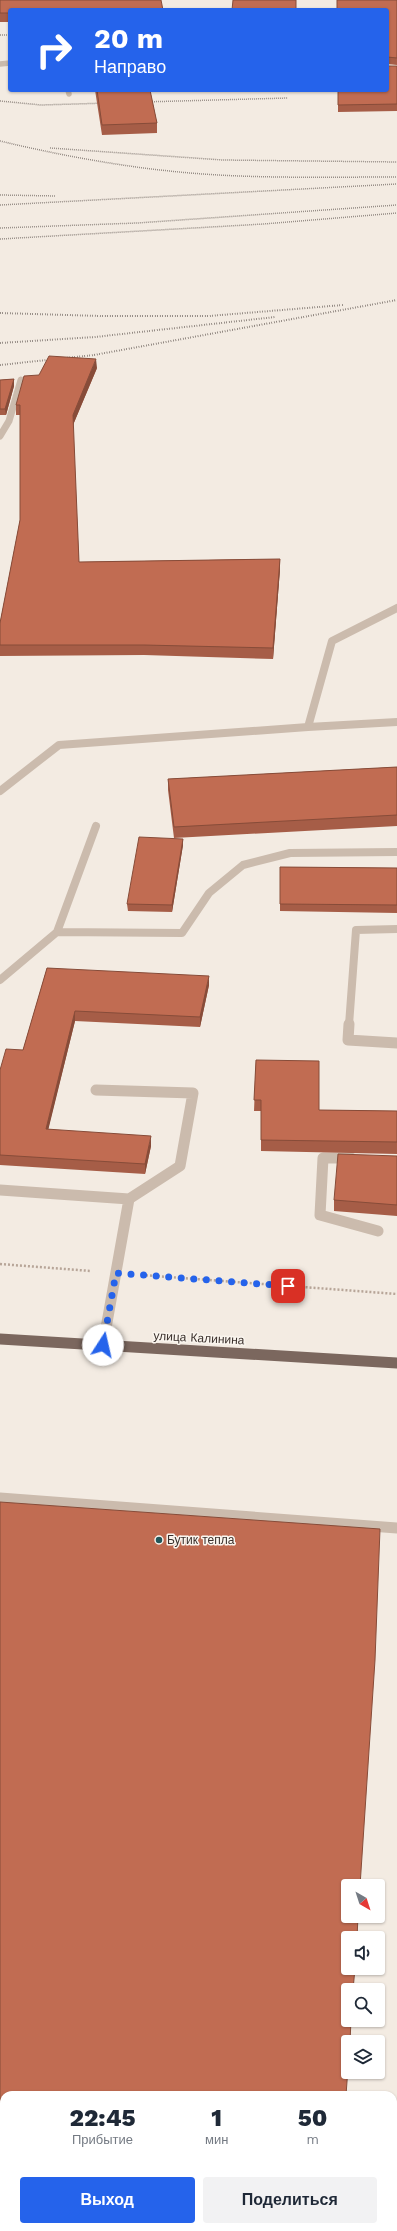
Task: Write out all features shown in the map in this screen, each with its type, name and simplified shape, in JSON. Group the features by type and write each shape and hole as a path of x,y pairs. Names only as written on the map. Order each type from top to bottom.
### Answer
{"main road":[{"name":"улица Калинина","path":"0,1339 397,1363"}],"lane":[{"path":"0,436 9,421 21,380"},
{"path":"308,727 332,641 397,608"},
{"path":"0,791 59,745 397,722"},
{"path":"0,980 57,932 96,826"},
{"path":"57,932 182,933 209,893 243,865 290,853 397,852"},
{"path":"397,929 356,930 348,1040 397,1043"},
{"path":"0,1190 129,1199 180,1166 193,1093 96,1090"},
{"path":"360,1159 323,1158 320,1215 378,1231"},
{"path":"103,1345 129,1199"},
{"path":"0,1498 397,1528"}],"path":[{"path":"0,1264 397,1294"}],"building":[{"path":"0,0 161,0 163,8 8,8 8,13 0,13"},
{"path":"233,0 296,0 296,8 232,8"},
{"path":"337,0 397,0 397,58 389,57 389,8 337,8"},
{"path":"389,66 397,66 397,104 338,105 338,92 389,92"},
{"path":"97,92 150,92 157,123 102,125"},
{"path":"49,356 96,359 73,415 79,562 280,559 273,648 144,645 0,645 0,623 20,520 20,405 16,405 24,376 39,375"},
{"path":"14,379 5,409 0,409 0,380"},
{"path":"397,767 397,815 174,827 168,779"},
{"path":"139,837 183,839 172,905 127,904"},
{"path":"280,867 397,868 397,905 280,904"},
{"path":"47,968 209,976 200,1017 75,1011 46,1129 151,1136 145,1164 0,1155 0,1070 6,1049 23,1050"},
{"path":"256,1060 319,1061 319,1110 397,1111 397,1142 261,1140 261,1100 254,1100"},
{"path":"338,1154 397,1156 397,1205 334,1200"},
{"path":"0,1502 380,1529 375,1660 360,1879 341,1879 341,1923 358,1923 357,1931 341,1931 341,1975 354,1975 354,1983 341,1983 341,2027 351,2027 350,2035 341,2035 341,2079 347,2079 346,2091 0,2091"}],"railway":[{"path":"0,35 8,35"},
{"path":"142,102 288,98"},
{"path":"0,101 41,105 108,103"},
{"path":"0,141 89,160 179,172 260,177 397,177"},
{"path":"50,148 223,160 397,162"},
{"path":"0,205 397,184"},
{"path":"0,195 56,196"},
{"path":"0,228 137,223 397,205"},
{"path":"0,239 264,224 397,213"},
{"path":"0,365 94,355 397,300"},
{"path":"0,313 100,316 209,316 343,305"},
{"path":"0,343 95,337 275,317"}],"place":[{"name":"Бутик тепла","path":"159,1540"}],"route":[{"path":"103,1345 116,1273 288,1286"}]}
